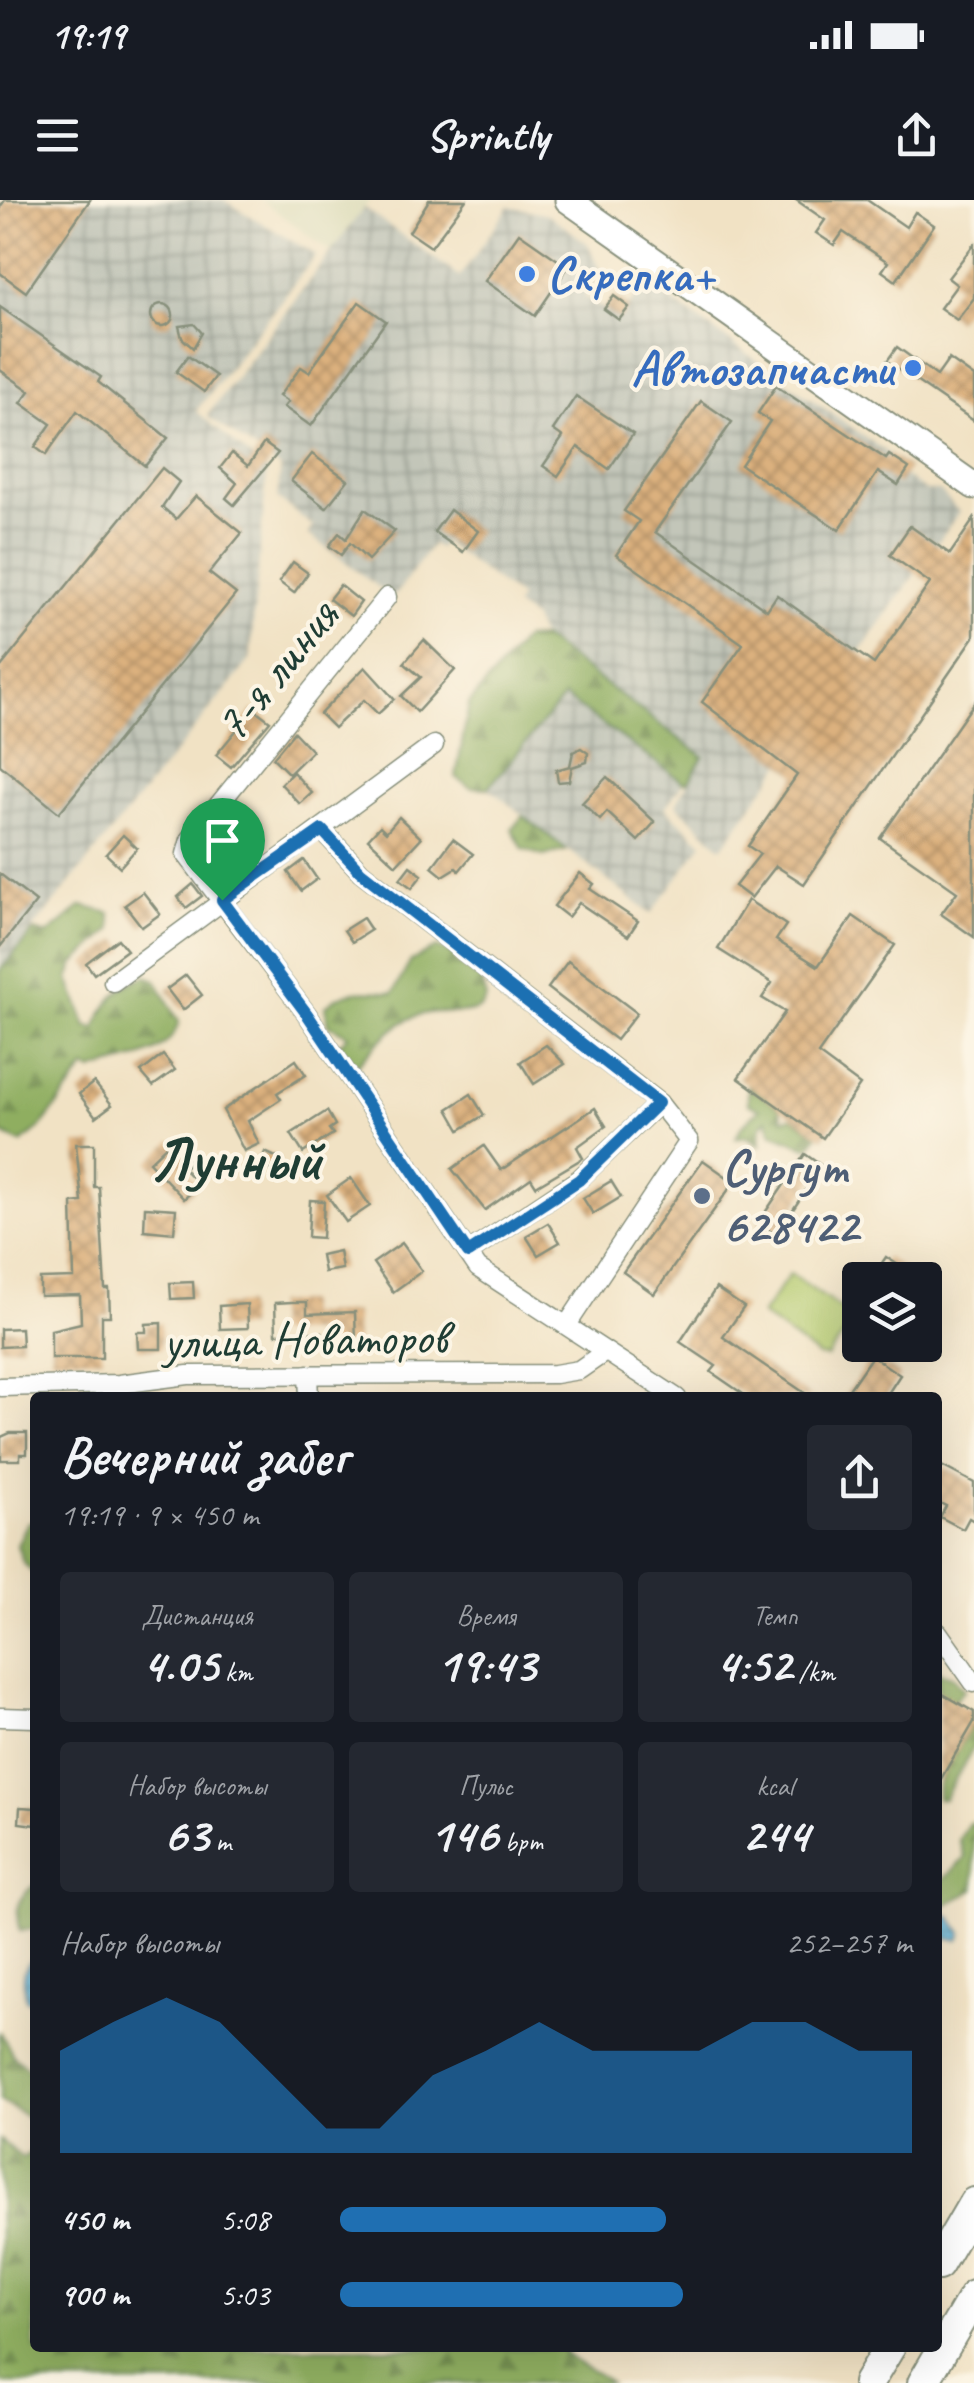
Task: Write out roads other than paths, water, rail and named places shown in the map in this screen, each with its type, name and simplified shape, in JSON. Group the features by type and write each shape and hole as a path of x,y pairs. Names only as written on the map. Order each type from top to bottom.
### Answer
{"main road":[{"path":"568,200 974,486"},
{"path":"942,2258 974,2203"},
{"path":"942,2351 974,2296"},
{"path":"868,2383 887,2352"},
{"path":"923,2383 941,2352"}],"street":[{"name":"7-я линия","path":"222,900 189,860 190,840 387,597"},
{"path":"114,982 434,745"},
{"path":"322,830 361,872 658,1103 689,1141 566,1325"},
{"path":"222,900 489,1279 667,1392"},
{"path":"468,1253 579,1180 658,1103"},
{"name":"улица Новаторов","path":"0,1387 58,1388 188,1375 554,1374 579,1370 605,1352"},
{"path":"308,1374 308,1392"},
{"path":"412,1377 412,1392"},
{"path":"942,1638 974,1682"},
{"path":"0,1717 30,1718"}],"water":[{"path":"942,1912 962,1933 959,1940 942,1938"},
{"path":"30,1962 30,2002 26,1999 24,1981"}],"place":[{"name":"Скрепка+","path":"527,274"},
{"name":"Автозапчасти","path":"913,368"},
{"name":"Сургут 628422","path":"702,1196"}],"district":[{"name":"Лунный","path":"236,1159"}]}
